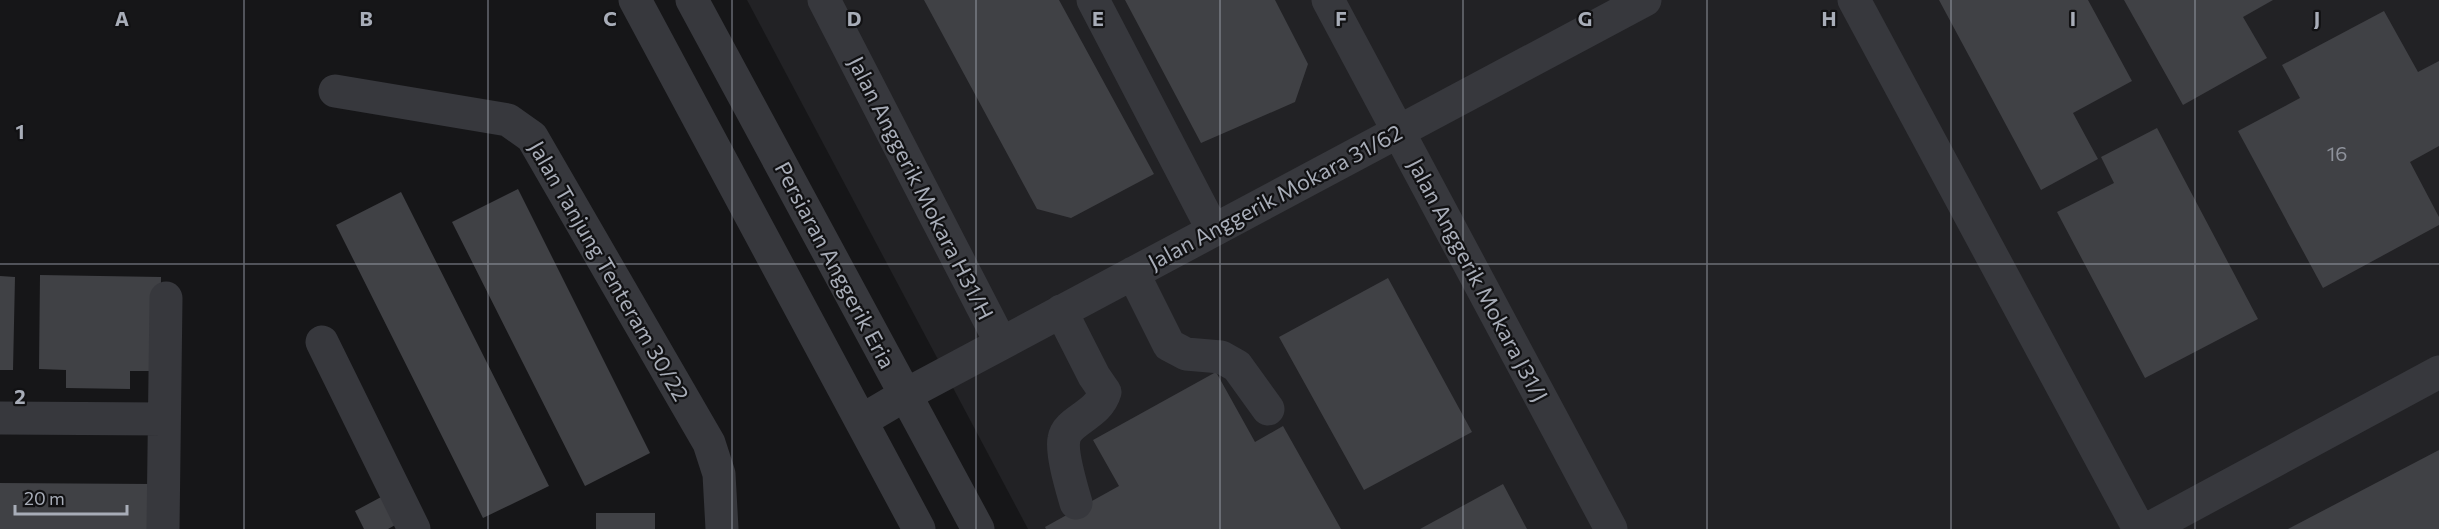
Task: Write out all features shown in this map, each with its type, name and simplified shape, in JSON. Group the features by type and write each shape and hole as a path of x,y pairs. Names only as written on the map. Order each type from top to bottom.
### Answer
{"street":[{"path":"635,0 919,529"},
{"name":"Persiaran Anggerik Eria","path":"692,0 978,529"},
{"name":"Jalan Anggerik Mokara H31/H","path":"824,0 1001,343"},
{"path":"1093,0 1213,230"},
{"name":"Jalan Anggerik Mokara J31/J","path":"1328,0 1611,529"},
{"name":"Jalan Anggerik Mokara 31/62","path":"861,421 1001,343 1645,0"},
{"path":"1854,0 2139,529"},
{"name":"Jalan Tanjung Tenteram 30/22","path":"335,91 507,120 532,137 709,443 720,474 722,529"},
{"path":"1133,273 1169,345 1186,354 1221,357 1237,366 1268,410"},
{"path":"163,529 166,298"},
{"path":"1061,311 1094,376 1105,392 1102,403 1070,428 1064,439 1076,503"},
{"path":"322,342 414,529"},
{"path":"2148,529 2439,372"},
{"path":"0,418 164,419"}],"shaded area":[{"path":"747,0 2439,0 2439,529 1028,529"}],"building":[{"path":"924,0 1059,0 1154,174 1071,218 1037,209"},
{"path":"1125,0 1275,0 1308,64 1295,102 1201,143"},
{"path":"1939,0 2088,0 2132,81 2073,113 2098,159 2041,190"},
{"path":"2124,0 2273,0 2243,17 2267,58 2183,105"},
{"path":"2384,11 2418,72 2439,61 2439,146 2410,162 2439,217 2439,225 2323,288 2238,131 2300,98 2282,65"},
{"path":"2157,128 2258,319 2145,378 2057,212 2114,183 2101,157"},
{"path":"518,189 650,453 585,486 452,222"},
{"path":"401,192 549,486 483,518 336,225"},
{"path":"40,275 161,277 160,371 130,371 130,389 66,388 66,370 39,369"},
{"path":"0,276 15,277 13,370 0,370"},
{"path":"1388,278 1472,432 1364,490 1279,337"},
{"path":"1216,372 1255,442 1283,426 1341,529 1046,529 1045,527 1119,486 1093,440"},
{"path":"2439,450 2439,529 2288,529"},
{"path":"0,483 152,484 152,529 0,529"},
{"path":"1503,484 1527,529 1420,529"},
{"path":"383,496 397,524 388,529 364,529 355,511"},
{"path":"596,513 655,513 655,529 596,529"}]}
